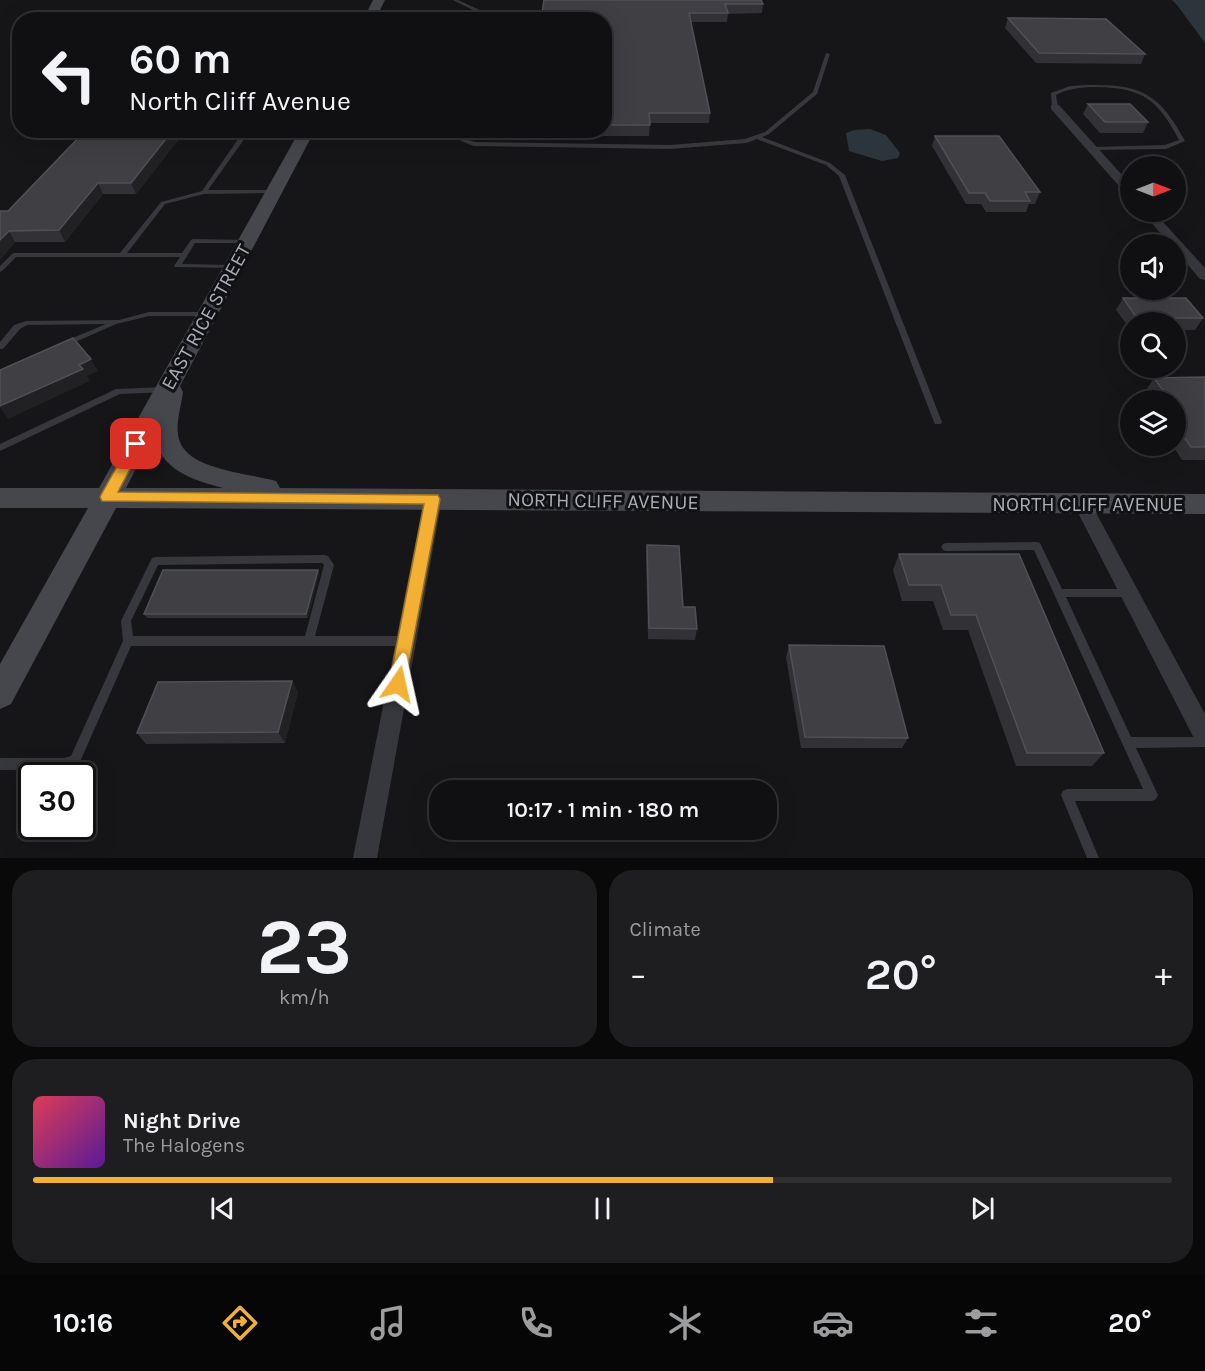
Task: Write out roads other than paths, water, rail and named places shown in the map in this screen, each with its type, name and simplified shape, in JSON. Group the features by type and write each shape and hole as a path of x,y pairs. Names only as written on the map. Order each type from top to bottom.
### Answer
{"main road":[{"name":"EAST RICE STREET","path":"0,694 304,138"},
{"path":"171,380 166,432 171,452 176,458 197,471 308,497"},
{"name":"NORTH CLIFF AVENUE","path":"0,498 308,497 861,505 1205,504"}],"street":[{"path":"1055,107 1120,180"},
{"path":"1157,222 1205,276"},
{"path":"365,858 433,499"},
{"path":"1083,505 1205,736"}],"lane":[{"path":"455,0 481,12"},
{"path":"462,138 474,144 670,147 746,141 789,117 815,93 828,54"},
{"path":"1055,107 1053,94 1066,87 1126,86 1143,92 1158,105 1173,122 1182,141 1166,147 1093,149"},
{"path":"758,136 828,164 842,175 938,422"},
{"path":"204,192 242,138"},
{"path":"122,255 163,202 204,192 274,192"},
{"path":"233,267 177,266 193,242 247,242"},
{"path":"0,270 14,255 184,255"},
{"path":"56,349 119,321 149,314 207,314"},
{"path":"0,347 21,324 119,321"},
{"path":"0,448 119,391 171,380"},
{"path":"946,547 1037,546 1152,795 1067,795 1092,858"},
{"path":"0,764 64,764 75,760 128,641 126,621 155,561 325,559 329,565 309,640"},
{"path":"1058,593 1129,593"},
{"path":"128,641 406,640"},
{"path":"1128,743 1205,742"}]}
